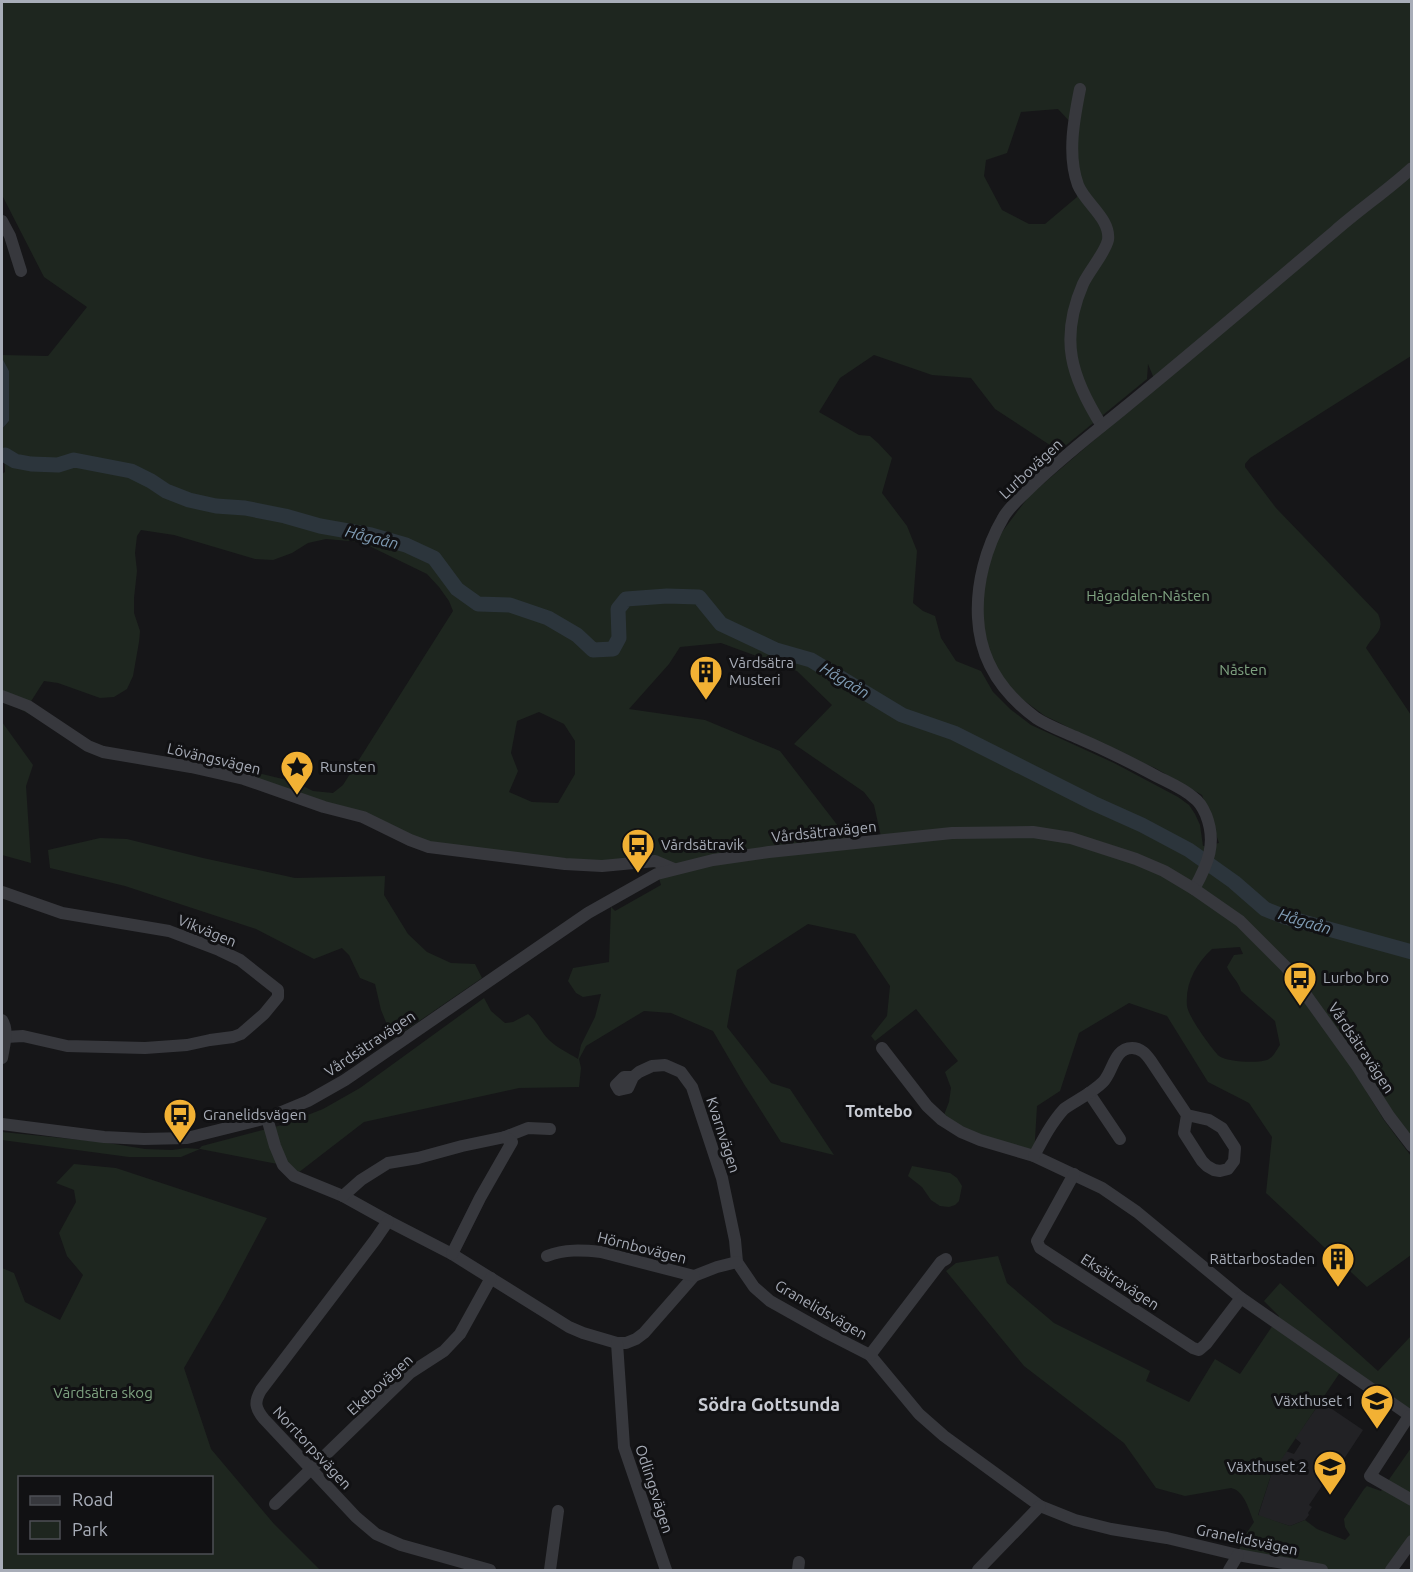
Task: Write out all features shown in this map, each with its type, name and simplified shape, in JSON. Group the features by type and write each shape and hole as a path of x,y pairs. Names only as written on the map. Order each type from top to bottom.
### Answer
{"street":[{"path":"1080,89 1073,125 1075,172 1085,199 1105,222 1108,239 1084,283 1076,307 1070,332 1071,357 1086,402 1102,426"},
{"name":"Lurbovägen","path":"1194,889 1211,851 1211,831 1208,819 1197,800 1186,791 1122,758 1038,720 1001,686 989,665 980,641 978,618 978,593 993,538 1003,517 1034,483 1412,168"},
{"path":"2,221 10,236 21,271"},
{"name":"Lövängsvägen","path":"2,696 28,706 88,746 103,752 191,767 244,779 324,807 363,817 429,847 565,864 602,866 655,861 674,869"},
{"name":"Vårdsätravägen","path":"2,1124 104,1137 164,1139 187,1138 267,1118 308,1101 345,1080 588,913 657,874 713,860 769,852 952,833 1033,832 1071,838 1136,859 1194,889 1240,921 1286,966 1412,1146"},
{"name":"Vikvägen","path":"2,892 62,913 169,931 240,960 278,990 278,997 264,1014 241,1034 187,1045 145,1048 67,1046 23,1036 6,1036"},
{"path":"2,1020 5,1024 6,1036 2,1058"},
{"path":"882,1048 927,1106 942,1120 980,1140 1034,1156 1102,1188 1137,1212 1241,1298 1410,1416 1370,1476 1412,1500"},
{"path":"1034,1156 1060,1113 1109,1076 1119,1054 1127,1048 1138,1049 1146,1053 1187,1115 1209,1120 1222,1128 1235,1149 1234,1161 1228,1169 1214,1170 1202,1161 1184,1132 1187,1115"},
{"name":"Kvarnvägen","path":"633,1077 651,1066 665,1065 681,1072 692,1087 722,1178 735,1240 737,1262"},
{"path":"1089,1093 1120,1139"},
{"path":"267,1118 283,1165 294,1176 343,1196 452,1254 569,1327 583,1333 617,1343 636,1339 644,1333 694,1276 737,1262"},
{"path":"343,1196 361,1180 388,1163 505,1137 528,1128 550,1129"},
{"path":"452,1254 480,1198 513,1142 505,1137"},
{"name":"Eksätravägen","path":"1074,1174 1036,1241 1040,1248 1199,1350 1241,1298"},
{"name":"Norrtorpsvägen","path":"388,1221 257,1396 255,1404 257,1411 356,1517 376,1534 382,1538 490,1570"},
{"name":"Hörnbovägen","path":"547,1256 560,1251 594,1251 694,1276"},
{"path":"870,1355 946,1259"},
{"name":"Granelidsvägen","path":"737,1262 754,1287 770,1300 870,1355 919,1414 944,1436 1040,1506 1083,1522 1111,1529 1167,1538 1238,1555 1322,1570"},
{"name":"Ekebovägen","path":"275,1504 410,1373 444,1351 460,1334 490,1278"},
{"name":"Odlingsvägen","path":"617,1343 624,1447 666,1570"},
{"path":"978,1570 1040,1506"},
{"path":"550,1570 558,1511"},
{"path":"1391,1570 1412,1541"},
{"path":"1229,1570 1238,1555"}],"shaded area":[{"path":"2,358 9,371 9,421 2,429"},
{"path":"1330,1396 1334,1399 1329,1407 1363,1430 1344,1459 1347,1462 1341,1471 1338,1469 1333,1475 1330,1474 1309,1505 1312,1507 1305,1520 1290,1526 1258,1516 1271,1475 1286,1451 1294,1454 1301,1443 1295,1438 1322,1400 1326,1402"}],"green space":[{"path":"2,2 1411,2 1411,161 1396,177 1411,172 1411,356 1250,458 1245,467 1276,508 1378,614 1380,629 1366,648 1411,715 1411,1140 1366,1091 1411,1156 1411,1255 1367,1287 1266,1193 1272,1137 1249,1103 1208,1082 1167,1016 1129,1003 1079,1033 1060,1091 1037,1106 1034,1156 942,1120 949,1102 951,1088 945,1072 958,1061 916,1009 875,1041 871,1036 887,1016 890,986 855,934 808,924 737,970 727,1027 771,1083 790,1089 834,1155 781,1142 713,1031 671,1013 644,1011 586,1046 579,1059 581,1068 579,1087 519,1088 364,1122 294,1176 283,1165 200,1149 181,1157 129,1157 2,1140 2,1132 102,1142 145,1149 199,1149 202,1146 282,1125 323,1109 360,1088 484,998 491,1011 505,1023 513,1022 528,1014 552,1043 578,1059 581,1045 595,1017 601,994 583,997 576,993 568,981 573,968 609,962 611,907 615,911 661,885 654,861 602,866 429,847 244,779 258,773 295,782 313,791 333,793 343,785 453,611 449,601 427,574 361,542 326,539 308,543 292,553 273,560 255,559 174,535 141,530 137,536 135,553 137,571 134,598 134,613 140,631 133,676 127,689 114,697 100,698 58,683 44,681 28,706 72,736 2,700 2,474 5,472 2,429 9,421 2,411 2,355 48,356 87,307 44,277 2,195","holes":["1058,109 1073,125 1077,197 1045,224 1029,224 1002,210 984,176 986,160 1007,153 1021,112","874,355 932,375 971,378 995,409 1059,451 1147,379 1148,364 1157,386 1029,496 993,544 981,606 988,655 1002,684 1045,716 1102,746 1155,768 1202,795 1219,843 1203,846 1200,825 1195,814 1189,805 1178,797 1114,763 1031,725 993,692 981,671 956,661 941,638 935,616 923,611 913,603 917,551 907,526 882,493 892,458 870,436 859,435 819,412 840,378","721,643 797,671 832,705 794,744 864,792 874,805 882,841 852,844 780,751 705,720 629,709 669,664 680,647","539,712 564,724 575,741 575,774 558,803 532,802 509,792 518,771 511,753 517,721","1240,947 1243,954 1234,955 1227,967 1241,991 1275,1021 1280,1045 1269,1059 1251,1062 1223,1058 1215,1052 1195,1024 1188,1011 1188,990 1193,974 1212,949"]},
{"path":"2,722 33,765 26,786 31,863 2,855"},
{"path":"100,838 127,839 295,878 385,876 384,895 408,934 427,952 451,963 475,964 482,978 393,1039 381,1010 375,984 360,978 349,955 342,948 314,959 256,929 125,886 50,868 48,850"},
{"name":"Vårdsätra skog","path":"74,1164 116,1168 267,1218 184,1368 211,1449 274,1524 320,1570 2,1570 2,1268 14,1273 25,1302 60,1320 83,1275 67,1256 59,1233 76,1202 74,1190 56,1183"},
{"path":"912,1166 950,1173 957,1178 962,1186 959,1201 949,1207 940,1206 931,1200 922,1187 908,1176"},
{"path":"998,1256 1007,1283 1054,1323 1150,1371 1146,1381 1189,1402 1215,1359 1240,1374 1279,1316 1264,1301 1280,1283 1378,1371 1410,1337 1411,1417 1343,1368 1271,1475 1258,1515 1290,1526 1305,1520 1317,1529 1345,1540 1350,1535 1345,1527 1344,1519 1364,1489 1367,1486 1381,1491 1411,1448 1411,1541 1391,1570 1322,1570 1238,1555 1242,1540 1254,1522 1240,1493 1231,1488 1185,1496 1156,1488 1124,1443 1024,1366 946,1271 956,1263"}],"waterway":[{"name":"Hågaån","path":"5,455 15,461 31,464 58,465 74,460 131,471 166,491 189,500 285,516 406,545 434,558 457,589 478,604 510,605 548,618 577,635 593,650 613,649 619,638 618,609 626,599 667,596 699,597 721,624 776,650 811,660 902,715 954,733 1189,850 1234,882 1265,909 1285,917 1412,952"}],"place":[{"name":"Vårdsätra Musteri","path":"706,701"},
{"name":"Runsten","path":"297,796"},
{"name":"Vårdsätravik","path":"638,874"},
{"name":"Lurbo bro","path":"1300,1007"},
{"name":"Granelidsvägen","path":"180,1144"},
{"name":"Rättarbostaden","path":"1338,1288"},
{"name":"Växthuset 1","path":"1377,1430"},
{"name":"Växthuset 2","path":"1330,1496"}],"district":[{"name":"Tomtebo","path":"879,1111"},
{"name":"Södra Gottsunda","path":"769,1405"}],"park label":[{"name":"Hågadalen-Nåsten","path":"1148,596"},
{"name":"Nåsten","path":"1243,670"}]}
